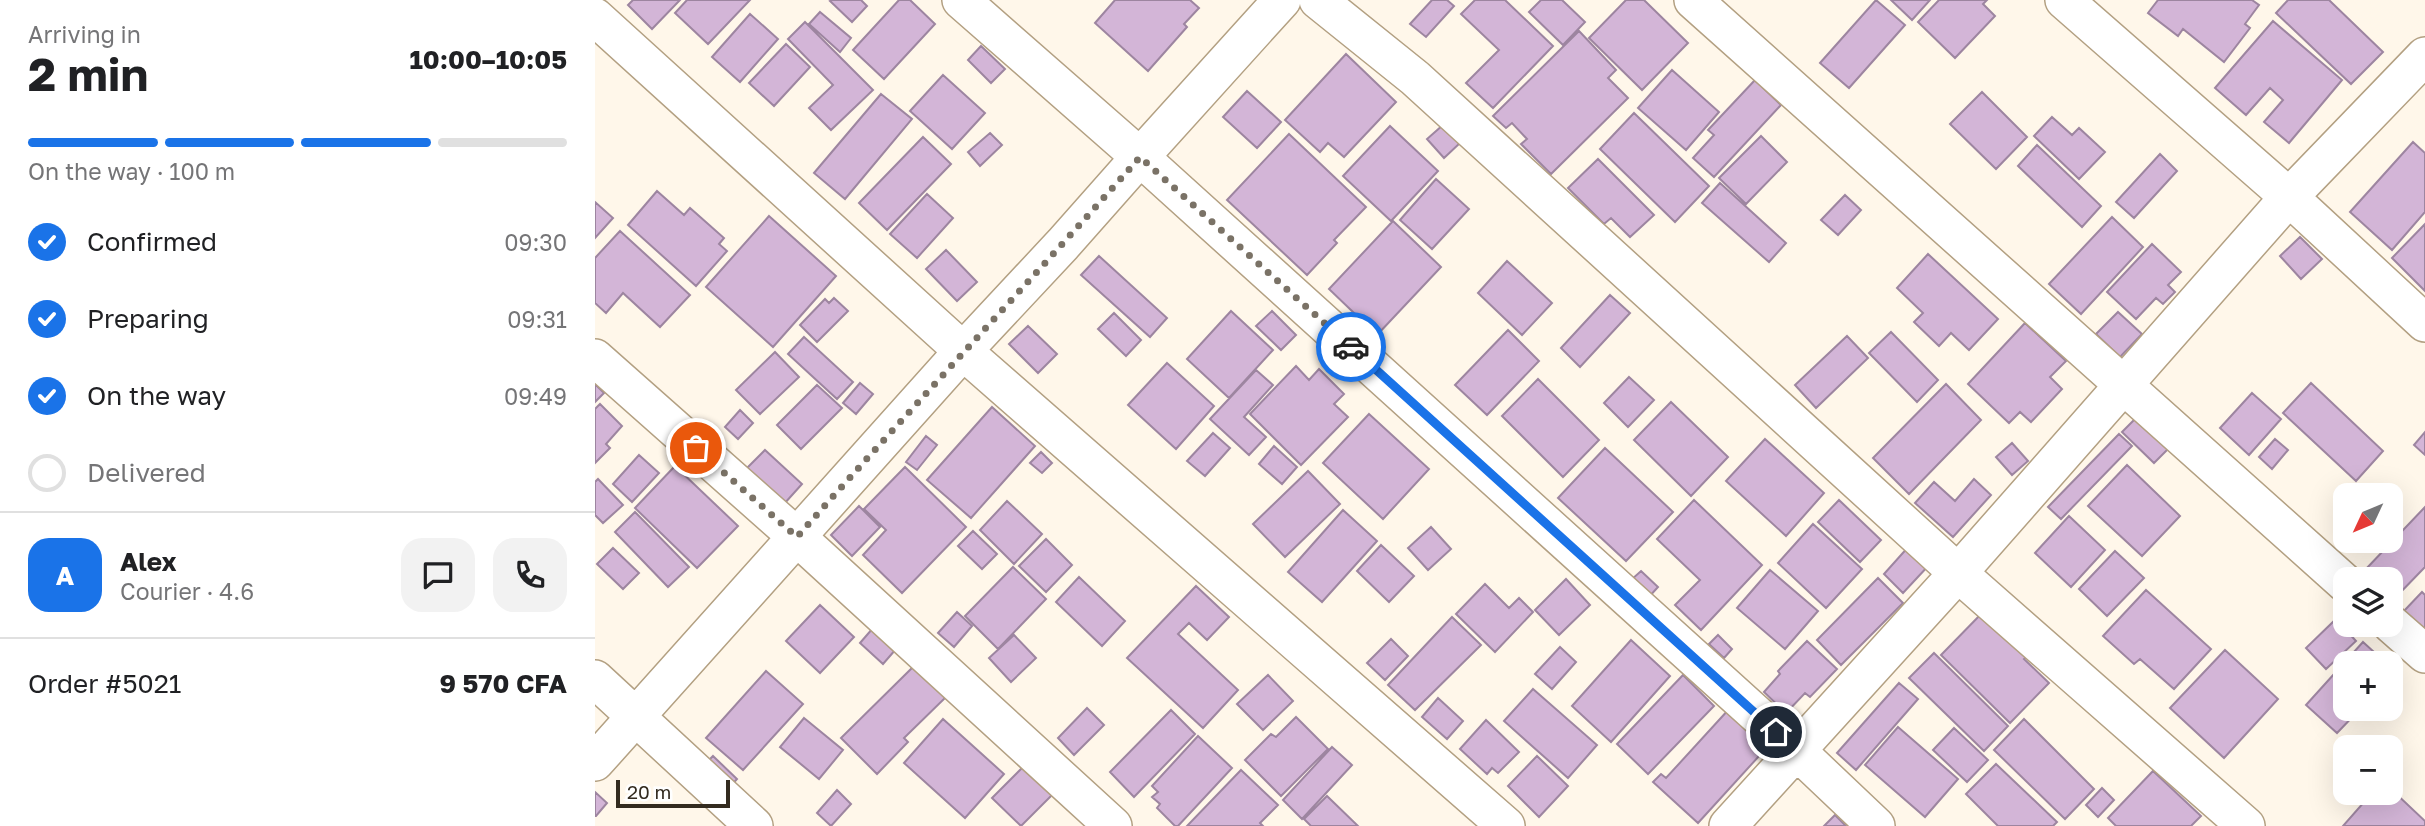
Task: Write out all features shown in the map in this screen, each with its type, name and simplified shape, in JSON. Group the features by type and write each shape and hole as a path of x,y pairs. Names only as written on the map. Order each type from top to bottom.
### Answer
{"street":[{"path":"961,0 1140,157 1797,751 1876,826"},
{"path":"595,762 1282,0"},
{"path":"1318,0 1415,78 1958,573 2246,826"},
{"path":"1693,0 2333,572"},
{"path":"2064,0 2289,197 2425,323"},
{"path":"595,17 963,351 1506,826"},
{"path":"1728,826 1958,573 2289,197 2425,56"},
{"path":"595,358 797,537 1113,826"},
{"path":"2403,635 2425,654"},
{"path":"595,679 754,826"}],"building":[{"path":"633,0 680,0 652,29 628,5"},
{"path":"687,0 750,0 708,44 675,13"},
{"path":"861,0 867,6 852,22 830,1"},
{"path":"899,0 910,0 935,24 884,79 853,50"},
{"path":"1115,0 1190,0 1199,8 1184,24 1187,27 1148,71 1095,23"},
{"path":"1432,0 1447,0 1454,6 1426,37 1410,24"},
{"path":"1475,0 1505,0 1553,46 1493,108 1466,83 1499,50 1461,14"},
{"path":"1541,0 1562,0 1585,22 1563,45 1529,12"},
{"path":"1626,0 1644,0 1688,43 1642,90 1589,38"},
{"path":"1876,0 1905,25 1849,88 1820,63"},
{"path":"1891,0 1930,0 1912,20"},
{"path":"1939,0 1987,0 1983,4 1995,16 1955,58 1918,22"},
{"path":"2158,0 2252,0 2259,5 2245,24 2250,28 2224,62 2183,29 2178,36 2148,13"},
{"path":"2288,0 2329,0 2383,52 2351,84 2276,13"},
{"path":"820,12 851,38 840,52 809,24"},
{"path":"750,14 778,39 740,82 712,57"},
{"path":"2273,21 2342,80 2289,143 2264,122 2283,100 2270,88 2246,115 2215,88"},
{"path":"805,22 873,90 831,130 809,108 833,85 788,39"},
{"path":"1579,31 1616,70 1608,78 1628,98 1551,174 1521,144 1527,139 1512,123 1506,128 1493,116"},
{"path":"786,44 810,67 774,106 749,83"},
{"path":"981,46 1005,69 991,83 968,60"},
{"path":"1346,54 1396,102 1344,157 1328,143 1320,152 1285,120"},
{"path":"1672,70 1719,112 1686,150 1638,108"},
{"path":"943,75 985,113 952,149 910,111"},
{"path":"1755,80 1781,105 1714,177 1693,158 1714,135 1708,130"},
{"path":"1247,91 1281,122 1257,148 1223,117"},
{"path":"1982,92 2027,137 1996,169 1950,124"},
{"path":"881,94 912,119 845,199 814,173"},
{"path":"1634,113 1709,186 1675,222 1600,149"},
{"path":"2052,117 2072,135 2079,128 2105,152 2079,179 2034,136"},
{"path":"1443,125 1460,143 1444,158 1427,139"},
{"path":"1390,126 1438,171 1391,221 1343,176"},
{"path":"990,133 1002,145 980,166 968,152"},
{"path":"1289,134 1366,207 1334,240 1337,243 1307,275 1227,200"},
{"path":"1761,136 1787,162 1746,204 1719,178"},
{"path":"923,137 951,164 887,230 859,203"},
{"path":"2413,142 2425,153 2425,212 2392,250 2350,212"},
{"path":"2037,145 2101,206 2082,227 2018,166"},
{"path":"2160,154 2177,171 2134,218 2116,202"},
{"path":"1598,159 1654,215 1630,237 1611,218 1604,224 1568,188"},
{"path":"1436,179 1469,209 1432,249 1400,220"},
{"path":"1720,183 1786,243 1769,262 1702,203"},
{"path":"657,191 684,215 690,208 724,238 719,244 727,251 696,286 628,225"},
{"path":"927,194 953,218 917,258 890,234"},
{"path":"1845,195 1861,210 1838,235 1821,220"},
{"path":"595,202 613,218 595,238"},
{"path":"769,216 836,276 773,347 706,287"},
{"path":"2112,217 2143,247 2081,314 2049,284"},
{"path":"1393,221 1441,267 1377,335 1329,289"},
{"path":"2425,224 2425,291 2392,258"},
{"path":"620,231 690,295 660,327 623,293 606,313 595,303 595,258"},
{"path":"2300,237 2322,259 2301,279 2280,256"},
{"path":"2152,244 2181,272 2168,285 2175,292 2163,304 2156,298 2136,319 2107,292"},
{"path":"946,250 977,282 957,301 926,269"},
{"path":"1928,254 1998,319 1969,350 1951,333 1939,346 1914,322 1923,313 1897,288"},
{"path":"1099,256 1167,318 1150,337 1081,275"},
{"path":"1507,261 1552,303 1522,335 1478,293"},
{"path":"1610,295 1630,313 1580,367 1561,348"},
{"path":"834,298 848,311 817,342 800,325 825,299 829,303"},
{"path":"1231,311 1273,350 1229,398 1187,359"},
{"path":"1272,311 1296,335 1281,350 1256,326"},
{"path":"2118,312 2142,334 2120,357 2096,334"},
{"path":"1114,313 1141,340 1126,356 1098,329"},
{"path":"2025,323 2066,361 2050,377 2062,389 2031,422 2020,412 2009,423 1968,384"},
{"path":"1028,326 1057,354 1038,373 1009,344"},
{"path":"1508,330 1539,361 1487,415 1455,385"},
{"path":"1891,332 1938,380 1917,402 1869,353"},
{"path":"1847,336 1868,358 1816,408 1795,385"},
{"path":"804,337 853,382 837,399 788,354"},
{"path":"775,352 799,377 760,414 736,390"},
{"path":"1167,363 1214,406 1176,449 1128,405"},
{"path":"1296,366 1309,380 1319,369 1344,394 1334,404 1348,417 1301,465 1250,414"},
{"path":"1256,370 1273,385 1244,417 1266,437 1249,455 1210,419"},
{"path":"1629,377 1654,400 1628,427 1604,403"},
{"path":"1538,379 1599,440 1563,477 1502,416"},
{"path":"860,383 873,394 856,414 843,403"},
{"path":"2311,383 2383,451 2356,481 2283,413"},
{"path":"595,384 604,393 595,402"},
{"path":"1946,384 1981,420 1909,494 1873,458"},
{"path":"817,385 842,408 801,449 777,425"},
{"path":"2252,393 2281,419 2249,455 2220,428"},
{"path":"1671,402 1728,457 1691,496 1634,440"},
{"path":"600,404 622,426 606,444 610,448 595,463 595,409"},
{"path":"992,407 1035,446 971,518 927,480"},
{"path":"740,410 753,423 738,439 725,427"},
{"path":"1369,414 1429,469 1383,519 1323,463"},
{"path":"2138,416 2170,447 2154,463 2122,432"},
{"path":"2425,432 2425,455 2414,445"},
{"path":"1213,433 1230,448 1205,476 1187,461"},
{"path":"2119,434 2132,446 2061,519 2048,507"},
{"path":"926,436 937,445 917,470 906,462"},
{"path":"1765,439 1824,493 1786,536 1726,481"},
{"path":"2275,439 2288,450 2272,469 2259,457"},
{"path":"2012,443 2028,461 2012,475 1996,457"},
{"path":"1274,446 1297,467 1282,484 1259,464"},
{"path":"1605,448 1673,512 1626,561 1558,498"},
{"path":"765,450 802,484 784,504 746,469"},
{"path":"1041,452 1052,463 1042,473 1030,463"},
{"path":"639,455 659,473 632,502 613,484"},
{"path":"2127,465 2180,516 2142,556 2088,506"},
{"path":"675,466 738,526 697,568 635,508"},
{"path":"905,467 966,527 902,593 863,555 886,530 864,509"},
{"path":"1308,471 1340,504 1285,557 1253,524"},
{"path":"598,479 623,505 603,523 595,515 595,482"},
{"path":"1974,479 1991,495 1953,537 1915,503 1934,482 1955,501"},
{"path":"1694,500 1762,565 1701,630 1675,605 1700,580 1657,539"},
{"path":"1839,500 1881,540 1860,562 1818,522"},
{"path":"1007,501 1042,534 1014,564 980,530"},
{"path":"859,506 880,527 852,556 831,535"},
{"path":"2425,507 2425,567 2403,590 2403,567 2368,567 2381,553 2403,553 2403,530"},
{"path":"1343,510 1377,541 1322,602 1288,572"},
{"path":"635,512 689,567 668,587 615,532"},
{"path":"2069,516 2105,550 2071,587 2035,553"},
{"path":"1813,524 1862,569 1826,608 1778,563"},
{"path":"1431,527 1451,549 1428,570 1408,548"},
{"path":"973,531 997,554 982,569 958,546"},
{"path":"1046,539 1072,565 1046,592 1019,566"},
{"path":"1381,545 1414,576 1389,602 1357,571"},
{"path":"1910,545 1930,564 1903,593 1884,574"},
{"path":"613,548 639,573 623,589 597,564"},
{"path":"2115,551 2144,578 2107,616 2079,589"},
{"path":"1013,567 1046,599 998,649 965,616"},
{"path":"1770,570 1818,611 1785,649 1737,608"},
{"path":"1641,571 1658,587 1648,598 1631,580"},
{"path":"1079,577 1125,621 1102,646 1056,602"},
{"path":"1878,578 1903,603 1841,665 1817,640"},
{"path":"1566,579 1590,605 1559,635 1535,610"},
{"path":"1485,584 1509,608 1519,598 1533,612 1495,652 1456,614"},
{"path":"1196,586 1229,617 1207,640 1189,623 1178,634 1238,690 1203,728 1127,658"},
{"path":"2146,590 2211,649 2174,689 2140,659 2134,664 2103,636"},
{"path":"2422,592 2425,595 2425,633 2403,612"},
{"path":"820,605 854,637 820,673 786,641"},
{"path":"1986,609 2031,653 2024,659 2049,683 2010,723 1941,655"},
{"path":"957,612 972,626 954,647 938,633"},
{"path":"1452,617 1481,645 1415,710 1388,685"},
{"path":"2333,622 2333,637 2352,637 2356,641 2345,651 2333,651 2333,662 2326,669 2306,648"},
{"path":"873,628 896,649 883,664 860,643"},
{"path":"1014,635 1036,658 1011,682 989,658"},
{"path":"1718,635 1732,649 1724,658 1709,644"},
{"path":"1391,639 1408,656 1385,680 1367,663"},
{"path":"1631,640 1670,676 1611,742 1572,706"},
{"path":"1807,641 1837,669 1810,697 1805,693 1786,713 1764,692 1780,674 1778,671"},
{"path":"2363,642 2373,651 2355,651"},
{"path":"1560,647 1576,662 1552,689 1535,674"},
{"path":"2225,650 2278,699 2224,758 2170,708"},
{"path":"1934,653 2008,726 1984,751 1909,678"},
{"path":"915,665 946,697 904,738 908,742 877,774 841,738"},
{"path":"766,671 803,704 743,770 706,738"},
{"path":"1268,675 1293,701 1263,730 1237,704"},
{"path":"1683,675 1714,706 1648,774 1617,744"},
{"path":"2333,675 2333,721 2348,721 2337,733 2306,705"},
{"path":"1899,683 1918,699 1856,770 1837,753"},
{"path":"1533,689 1597,745 1568,778 1504,721"},
{"path":"1438,698 1463,721 1447,739 1422,717"},
{"path":"1087,708 1104,725 1074,755 1058,738"},
{"path":"1730,708 1770,744 1698,823 1653,782 1661,774 1666,778"},
{"path":"1171,710 1195,734 1134,797 1110,772"},
{"path":"1296,717 1328,749 1281,796 1245,760 1271,734 1276,737"},
{"path":"804,718 843,750 819,779 780,747"},
{"path":"943,719 1004,774 965,818 904,763"},
{"path":"2024,719 2094,789 2065,819 1994,750"},
{"path":"1486,720 1519,752 1498,773 1492,768 1487,774 1460,749"},
{"path":"1898,727 1958,779 1925,817 1865,765"},
{"path":"1954,728 1988,760 1967,782 1933,750"},
{"path":"1198,736 1232,768 1178,826 1175,826 1157,808 1160,804 1152,797 1158,792 1152,786"},
{"path":"1332,747 1352,765 1302,819 1283,800"},
{"path":"713,756 737,779 728,789 704,765"},
{"path":"1537,756 1568,786 1539,817 1508,786"},
{"path":"1996,764 2057,822 2053,826 1998,826 1966,794"},
{"path":"1023,767 1052,795 1021,826 992,798"},
{"path":"1241,770 1278,805 1260,823 1263,826 1187,826"},
{"path":"2153,771 2201,816 2191,826 2116,826 2108,818"},
{"path":"2102,788 2114,800 2098,817 2086,805"},
{"path":"837,790 851,804 831,826 817,813"},
{"path":"595,792 607,803 596,816 595,816"},
{"path":"1327,796 1358,826 1311,826 1304,819"},
{"path":"2403,800 2425,821 2425,826 2343,826 2361,805 2403,805"},
{"path":"1835,815 1846,826 1824,826"}],"way so far":[{"path":"696,448 797,537 1140,157 1351,347"}],"route":[{"path":"1351,347 1776,732"}]}
